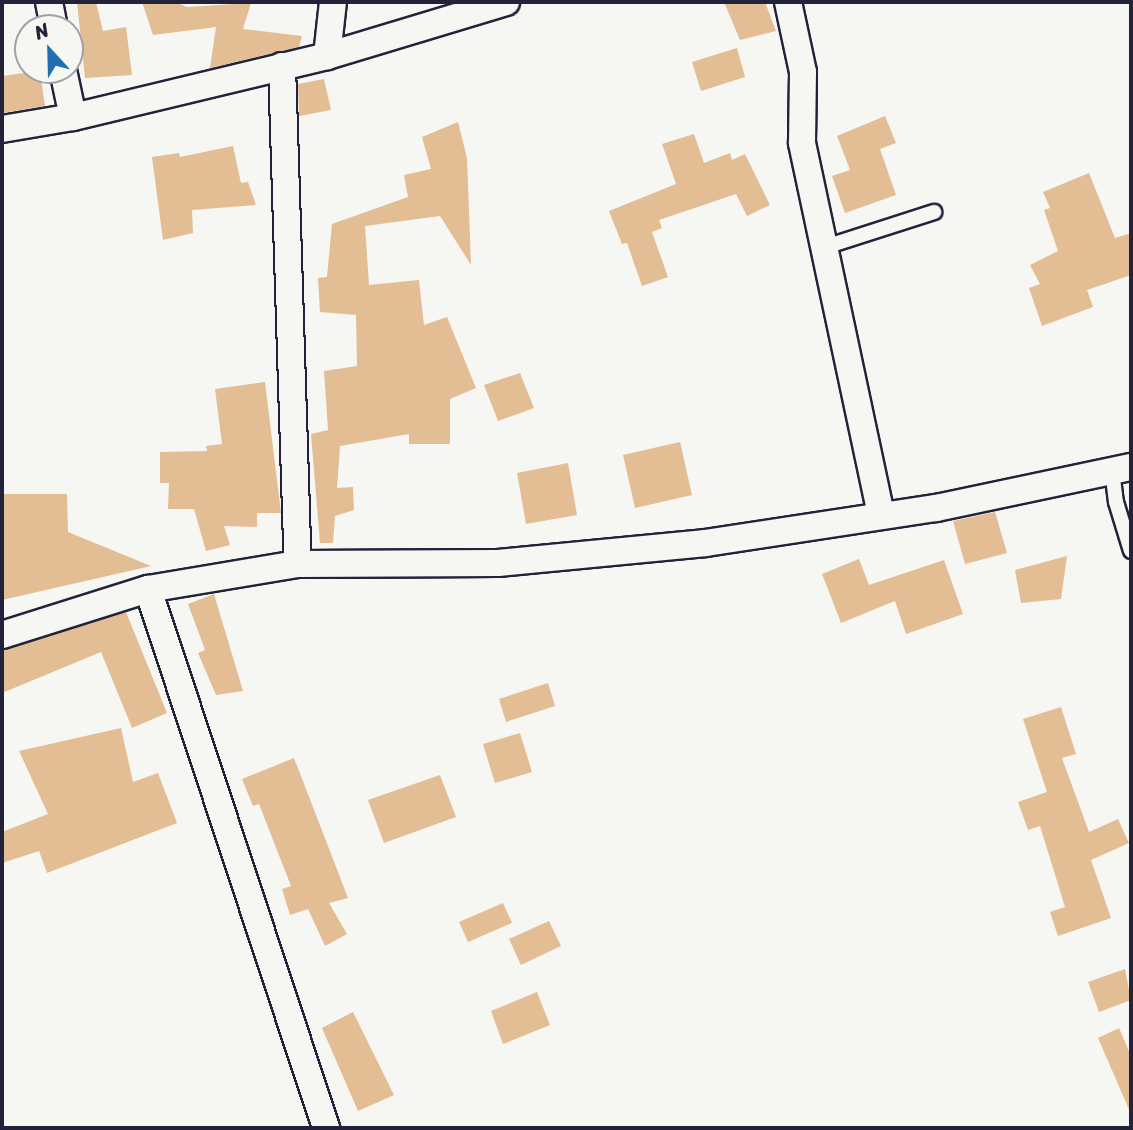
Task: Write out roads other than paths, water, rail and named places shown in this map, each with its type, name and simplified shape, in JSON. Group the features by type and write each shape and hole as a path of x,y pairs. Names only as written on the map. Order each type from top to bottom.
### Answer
{"street":[{"path":"327,56 333,2"},
{"path":"2,129 73,117 327,56 506,2"},
{"path":"788,2 803,72 802,143 822,248 881,516"},
{"path":"282,66 298,564"},
{"path":"66,84 73,117"},
{"path":"2,635 148,589 298,564 498,563 706,543 1052,486 1122,468"},
{"path":"148,589 326,1128"}],"lane":[{"path":"822,248 934,212"},
{"path":"1122,468 1116,502 1131,551"}]}
